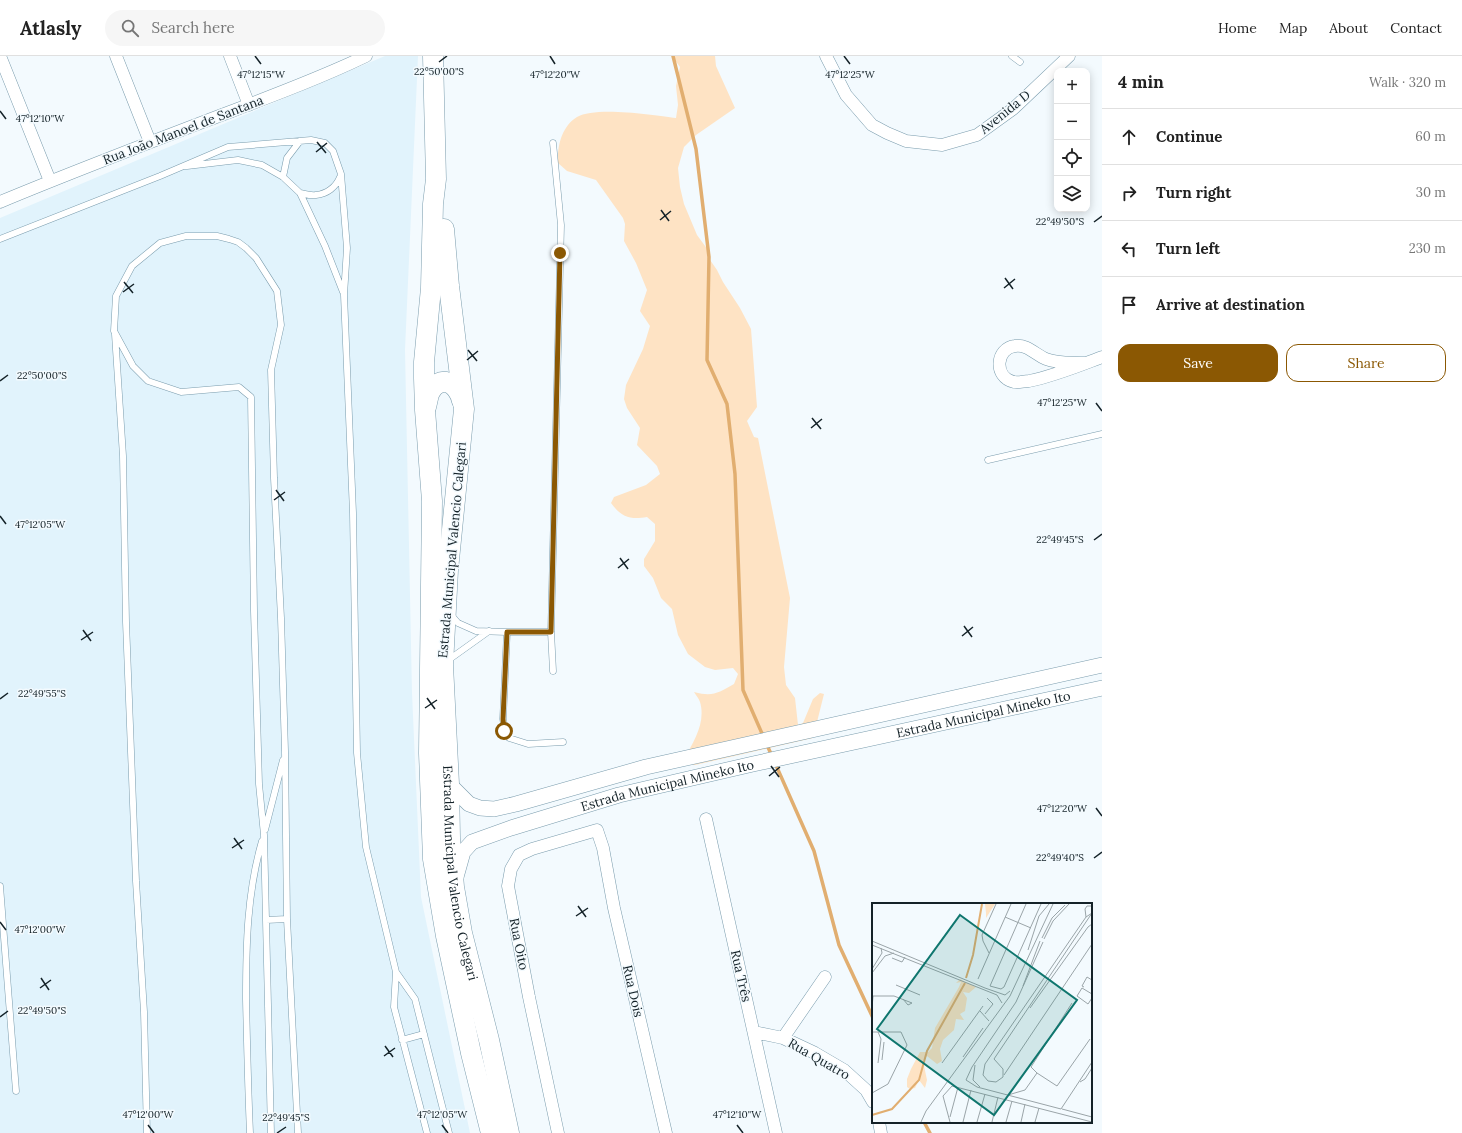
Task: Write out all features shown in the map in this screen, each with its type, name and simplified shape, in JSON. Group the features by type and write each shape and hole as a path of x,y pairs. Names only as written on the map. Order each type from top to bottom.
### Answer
{"main road":[{"name":"Estrada Municipal Valencio Calegari","path":"433,56 436,180 433,204 431,288 424,362 425,410 432,501 430,753 433,859 446,936 471,1053 491,1133"},
{"name":"Estrada Municipal Valencio Calegari","path":"436,180 442,205 449,286 464,409 452,524 445,610 443,664 450,838 454,887 462,933 489,1040 509,1133"},
{"path":"425,410 429,394 432,390 440,383 447,382 454,385 459,392 464,409"}],"street":[{"path":"0,56 50,182"},
{"path":"116,56 150,142"},
{"path":"230,56 249,105"},
{"name":"Rua João Manoel de Santana","path":"0,202 150,142 249,105 347,60 366,56"},
{"name":"Avenida D","path":"826,56 846,95 872,125 887,134 906,141 942,145 977,135 1013,109 1069,56"},
{"path":"1085,363 1058,362 1045,359 1032,350 1017,345 1011,347 1005,352 999,363 999,368 1006,380 1016,383 1046,378 1102,357"},
{"name":"Estrada Municipal Mineko Ito","path":"449,784 469,804 480,808 494,809 646,767 747,743 1102,665"},
{"name":"Estrada Municipal Mineko Ito","path":"454,887 463,852 472,842 480,838 619,795 795,754 1102,688"},
{"name":"Rua Três","path":"706,819 776,1133"},
{"name":"Rua Oito","path":"558,1133 529,997 508,886 511,869 519,855 532,849 597,830 603,848"},
{"name":"Rua Dois","path":"603,848 614,908 666,1133"},
{"path":"783,1038 825,977"},
{"name":"Rua Quatro","path":"754,1032 783,1038 815,1053 844,1070 866,1090 872,1100"},
{"path":"879,1123 881,1133"}],"lane":[{"path":"1012,56 1020,62"},
{"path":"1,240 228,147 311,140 325,143 334,152 341,174 346,248 344,295 353,513 357,753 366,847 396,972 394,1007 427,1133"},
{"path":"283,177 287,158 300,141"},
{"path":"553,142 561,225 551,632 553,671"},
{"path":"180,167 238,160 262,165 283,177 300,193 326,246 344,295"},
{"path":"300,193 316,195 330,190 337,185 341,174"},
{"path":"147,1133 144,1012 136,881 126,622 122,456 114,331 116,296 132,266 160,243 186,236 217,236 238,242 256,258 277,291 281,325 271,370 285,750 287,919 298,1133"},
{"path":"114,331 133,366 148,381 181,392 239,387 251,397 258,776 264,835 271,1133"},
{"path":"988,460 1102,434"},
{"path":"445,610 458,623 476,631 551,632"},
{"path":"443,664 489,631"},
{"path":"507,632 503,719 504,731 509,738 528,744 562,742"},
{"path":"250,1133 247,1052 248,911 259,853 285,750"},
{"path":"0,886 16,1091"},
{"path":"266,920 287,919"},
{"path":"396,972 415,999 449,1133"},
{"path":"402,1040 424,1034"}],"shaded area":[{"path":"385,56 418,56 405,350 412,693 421,897 470,1133 0,1133 0,218"},
{"path":"672,56 715,56 716,66 735,108 696,135 684,147 678,168 680,187 684,204 697,235 708,250 708,257 740,308 751,329 757,407 747,421 754,437 758,438 790,598 784,667 786,685 795,698 798,725 803,723 813,699 820,693 824,694 813,738 695,765 685,763 684,758 695,739 700,724 700,702 694,692 711,694 719,692 734,684 738,674 733,668 715,670 705,667 688,654 678,635 672,609 661,598 653,578 644,566 644,559 655,541 655,524 647,517 631,518 626,516 618,512 611,503 614,497 646,485 660,474 657,466 637,445 640,428 627,408 624,399 626,385 643,349 650,326 640,311 647,290 636,263 624,241 625,224 623,218 596,180 567,171 558,163 558,150 564,131 577,117 597,112 625,112 676,118 678,105 676,86 680,67"}],"waterway":[{"path":"673,56 696,149 709,257 707,360 727,404 735,474 743,690 764,738"},
{"path":"766,743 772,756"},
{"path":"775,763 814,851 839,945 872,1016"},
{"path":"925,1123 930,1133"}],"route":[{"path":"504,731 503,719 507,632 551,632 560,253"}]}
